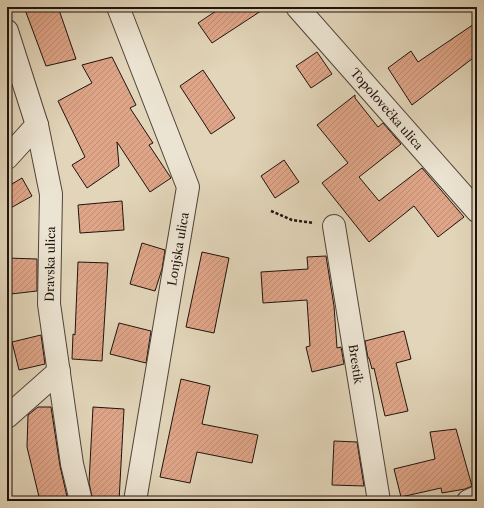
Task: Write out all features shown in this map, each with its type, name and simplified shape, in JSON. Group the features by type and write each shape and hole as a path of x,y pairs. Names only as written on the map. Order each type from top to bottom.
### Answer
{"street":[{"name":"Lonjska ulica","path":"118,7 188,187 136,501"},
{"name":"Topolovečka ulica","path":"297,7 477,211"},
{"name":"Dravska ulica","path":"8,39 37,125 51,194 50,304 72,464 81,501"},
{"path":"7,158 37,125"},
{"name":"Brestik","path":"334,226 379,501"},
{"path":"7,417 59,371"},
{"path":"468,501 477,497"}],"path":[{"path":"271,211 292,220 334,226"}],"building":[{"path":"24,7 58,7 76,59 46,66"},
{"path":"222,7 267,7 212,43 198,23"},
{"path":"477,22 477,55 412,105 388,68 411,51 418,62"},
{"path":"317,52 332,74 311,88 296,66"},
{"path":"112,57 136,105 130,108 153,143 149,145 171,178 150,192 117,142 119,166 87,188 72,165 85,157 58,101 92,83 82,65"},
{"path":"203,70 235,118 211,134 180,86"},
{"path":"355,95 355,98 378,127 383,123 401,144 359,177 379,201 422,168 464,217 438,237 414,206 369,242 322,183 348,163 317,125"},
{"path":"284,160 299,182 275,198 261,176"},
{"path":"22,178 32,196 7,210 7,187"},
{"path":"122,201 124,230 80,233 78,205"},
{"path":"142,243 165,250 162,269 155,291 130,284"},
{"path":"202,252 229,258 214,333 186,327"},
{"path":"326,256 334,306 337,348 341,347 344,364 312,372 306,347 310,346 307,300 263,303 261,272 308,269 307,257"},
{"path":"7,258 37,259 37,291 11,294"},
{"path":"78,262 108,263 102,361 72,359 73,334 75,335"},
{"path":"119,323 151,331 146,363 110,354"},
{"path":"404,331 411,359 396,363 408,411 385,416 374,368 372,369 368,358 365,341"},
{"path":"41,335 45,364 19,370 12,342"},
{"path":"181,379 210,386 202,424 258,435 252,463 197,452 190,483 160,477"},
{"path":"38,407 51,407 60,466 68,501 40,501 27,447 28,415"},
{"path":"93,407 124,409 119,501 93,501 89,483"},
{"path":"456,429 472,486 465,489 442,493 441,488 401,497 394,469 435,459 430,432"},
{"path":"334,441 357,442 364,486 332,485"}]}
